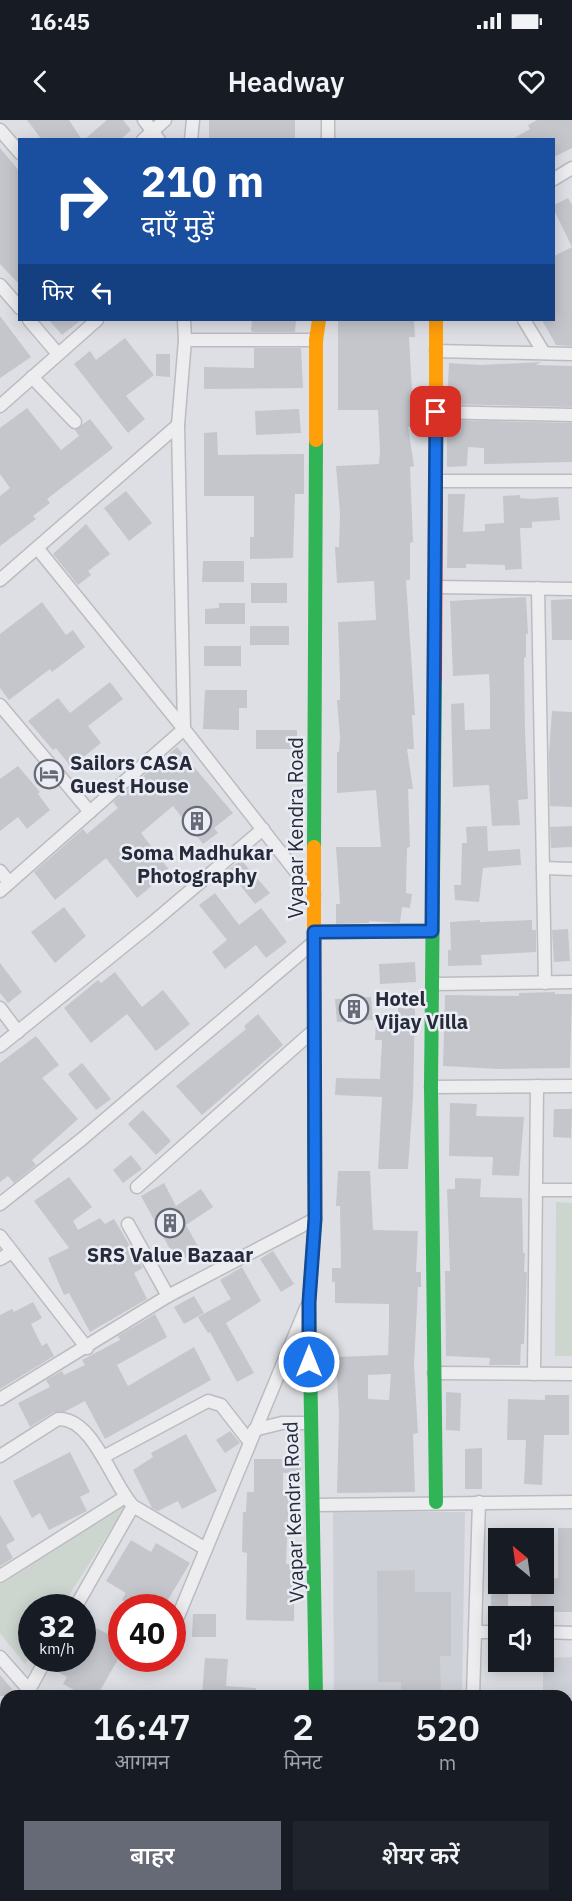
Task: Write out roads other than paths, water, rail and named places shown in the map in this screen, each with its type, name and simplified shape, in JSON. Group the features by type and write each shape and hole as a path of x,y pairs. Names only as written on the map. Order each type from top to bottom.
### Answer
{"street":[{"path":"144,120 152,137 165,120"},
{"path":"191,138 193,120"},
{"path":"328,120 328,138"},
{"path":"0,130 18,151"},
{"path":"555,178 572,168"},
{"path":"0,285 18,306"},
{"path":"30,321 58,354"},
{"path":"0,406 96,321"},
{"path":"0,871 5,887 184,729 178,425 185,340 184,321"},
{"name":"Vyapar Kendra Road","path":"316,1690 314,1505 309,1423 309,1302 315,1219 313,1031 316,340 319,321"},
{"path":"436,321 432,931 434,984 431,1087 436,1502"},
{"path":"525,321 544,353"},
{"path":"185,340 316,340"},
{"path":"436,351 572,354"},
{"path":"33,377 75,422"},
{"path":"436,412 572,415"},
{"path":"0,580 178,425"},
{"path":"436,481 572,481"},
{"path":"38,549 184,729 314,895"},
{"path":"436,587 572,589"},
{"path":"537,588 544,983"},
{"path":"0,705 90,812"},
{"path":"0,1046 263,829"},
{"path":"543,868 572,869"},
{"path":"0,1204 82,1139 314,937 432,931"},
{"path":"434,984 572,982"},
{"path":"0,1008 18,1032"},
{"path":"137,1187 313,1031"},
{"path":"534,1374 537,1086"},
{"path":"431,1087 572,1086"},
{"path":"536,1190 572,1190"},
{"path":"0,1400 168,1296 315,1219"},
{"path":"128,1224 168,1296"},
{"path":"0,1236 87,1348"},
{"path":"0,1259 12,1252"},
{"path":"186,1597 309,1302"},
{"path":"434,1373 572,1374"},
{"path":"103,1457 208,1401 221,1405 252,1435"},
{"path":"0,1456 58,1419 69,1419 77,1424 103,1457 129,1502 206,1549"},
{"path":"252,1435 282,1423 309,1423"},
{"path":"0,1576 129,1502"},
{"path":"82,1594 129,1502"},
{"path":"473,1690 479,1502"},
{"path":"314,1505 572,1502"},
{"path":"475,1632 488,1632"},
{"path":"554,1632 572,1633"},
{"path":"0,1657 29,1690 39,1672"}],"place":[{"name":"Sailors CASA Guest House","path":"49,774"},
{"name":"Soma Madhukar Photography","path":"197,821"},
{"name":"Hotel Vijay Villa","path":"354,1009"},
{"name":"SRS Value Bazaar","path":"170,1223"}]}
